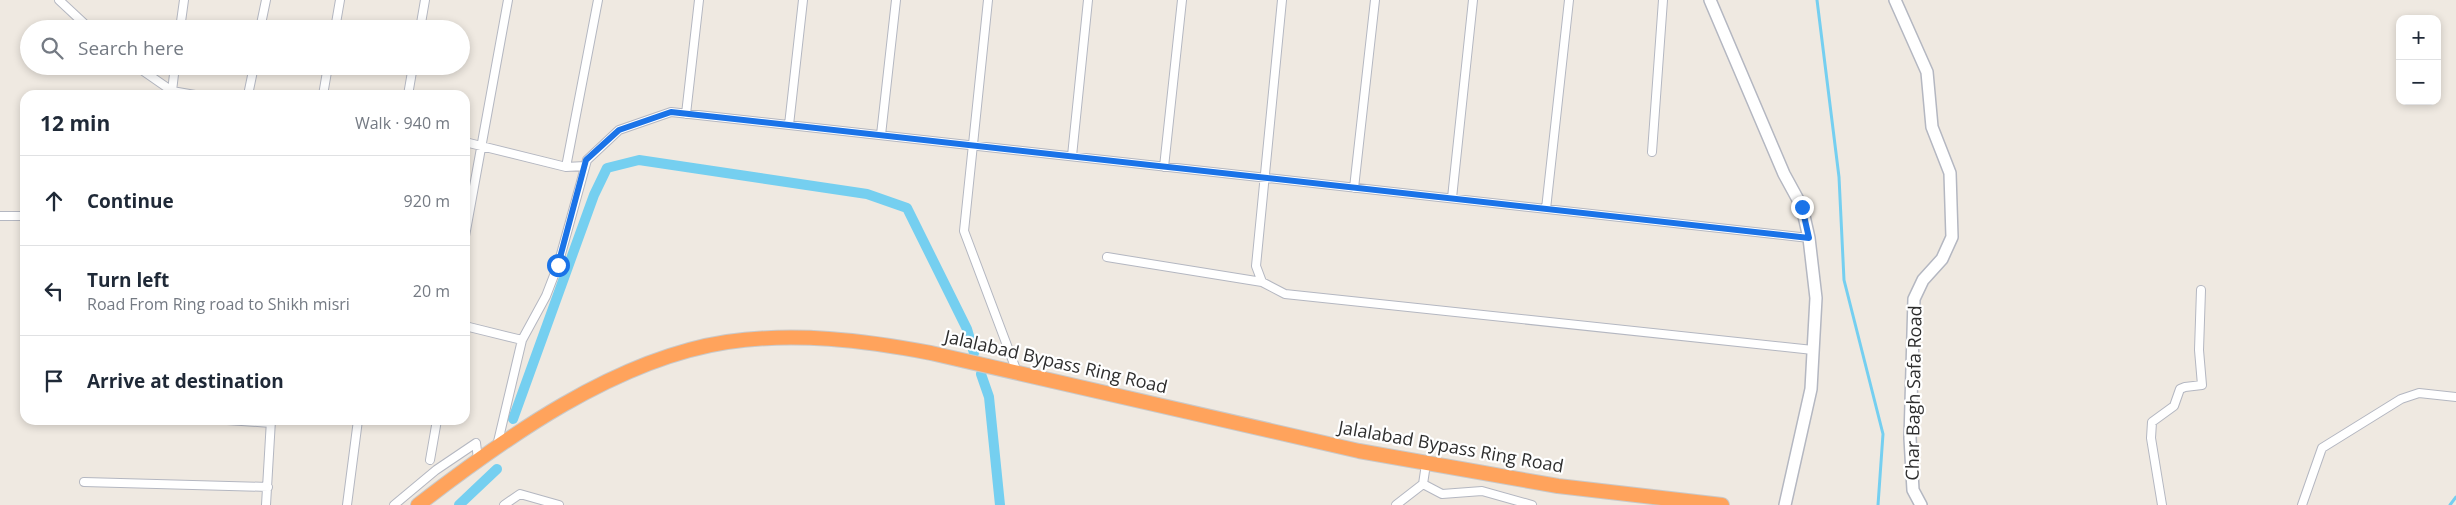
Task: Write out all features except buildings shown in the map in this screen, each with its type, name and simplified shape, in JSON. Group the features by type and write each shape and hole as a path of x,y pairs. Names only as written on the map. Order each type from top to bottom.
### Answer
{"highway":[{"name":"Jalalabad Bypass Ring Road","path":"418,505 478,459 566,403 638,367 673,354 727,342 810,337 868,341 1017,372 1359,451 1426,464 1558,486 1722,505"}],"street":[{"path":"58,0 80,20"},
{"path":"181,20 184,0"},
{"path":"262,20 266,0"},
{"path":"337,20 340,0"},
{"path":"422,20 425,0"},
{"path":"470,208 508,0"},
{"path":"566,167 598,0"},
{"path":"686,114 699,0"},
{"path":"789,125 803,0"},
{"path":"881,135 896,0"},
{"path":"988,0 964,231 1017,372"},
{"path":"1072,156 1088,0"},
{"path":"1164,166 1182,0"},
{"path":"1262,282 1256,266 1282,0"},
{"path":"1354,188 1375,0"},
{"path":"1452,198 1474,0"},
{"path":"1546,209 1569,0"},
{"path":"1652,152 1663,0"},
{"path":"1710,0 1784,174 1802,207 1809,238 1816,298 1811,389 1785,505"},
{"name":"Char Bagh Safa Road","path":"1895,0 1927,72 1932,126 1950,173 1952,237 1942,259 1923,280 1914,299 1910,438 1912,490 1921,505"},
{"path":"149,75 171,90"},
{"path":"172,90 174,75"},
{"path":"249,90 252,75"},
{"path":"324,90 326,75"},
{"path":"409,90 411,75"},
{"path":"496,449 522,340 546,296 558,265 586,160 619,130 671,112 1809,238"},
{"path":"470,143 566,167 585,166"},
{"path":"0,216 20,216"},
{"path":"1107,257 1262,282 1285,294 1813,350"},
{"path":"2162,505 2151,438 2152,422 2174,406 2180,390 2185,387 2202,385 2199,350 2201,290"},
{"path":"470,327 522,340"},
{"path":"2302,505 2322,448 2401,399 2419,393 2456,397"},
{"path":"266,505 271,425"},
{"path":"348,505 357,425"},
{"path":"430,460 436,425"},
{"path":"394,505 436,470 476,443 478,459"},
{"path":"1396,505 1422,484 1426,464"},
{"path":"84,482 268,487"},
{"path":"1422,484 1442,494 1482,491 1532,505"},
{"path":"504,505 520,494 559,505"}],"waterway":[{"path":"1817,0 1839,177 1844,280 1883,434 1878,505"},
{"path":"513,419 594,195 607,168 639,160 867,194 907,208 967,329 974,353"},
{"path":"981,374 989,397 1000,505"},
{"path":"459,505 497,469"},
{"path":"2450,505 2456,497"}],"route":[{"path":"558,265 586,160 619,130 671,112 1809,238 1802,207"}]}
